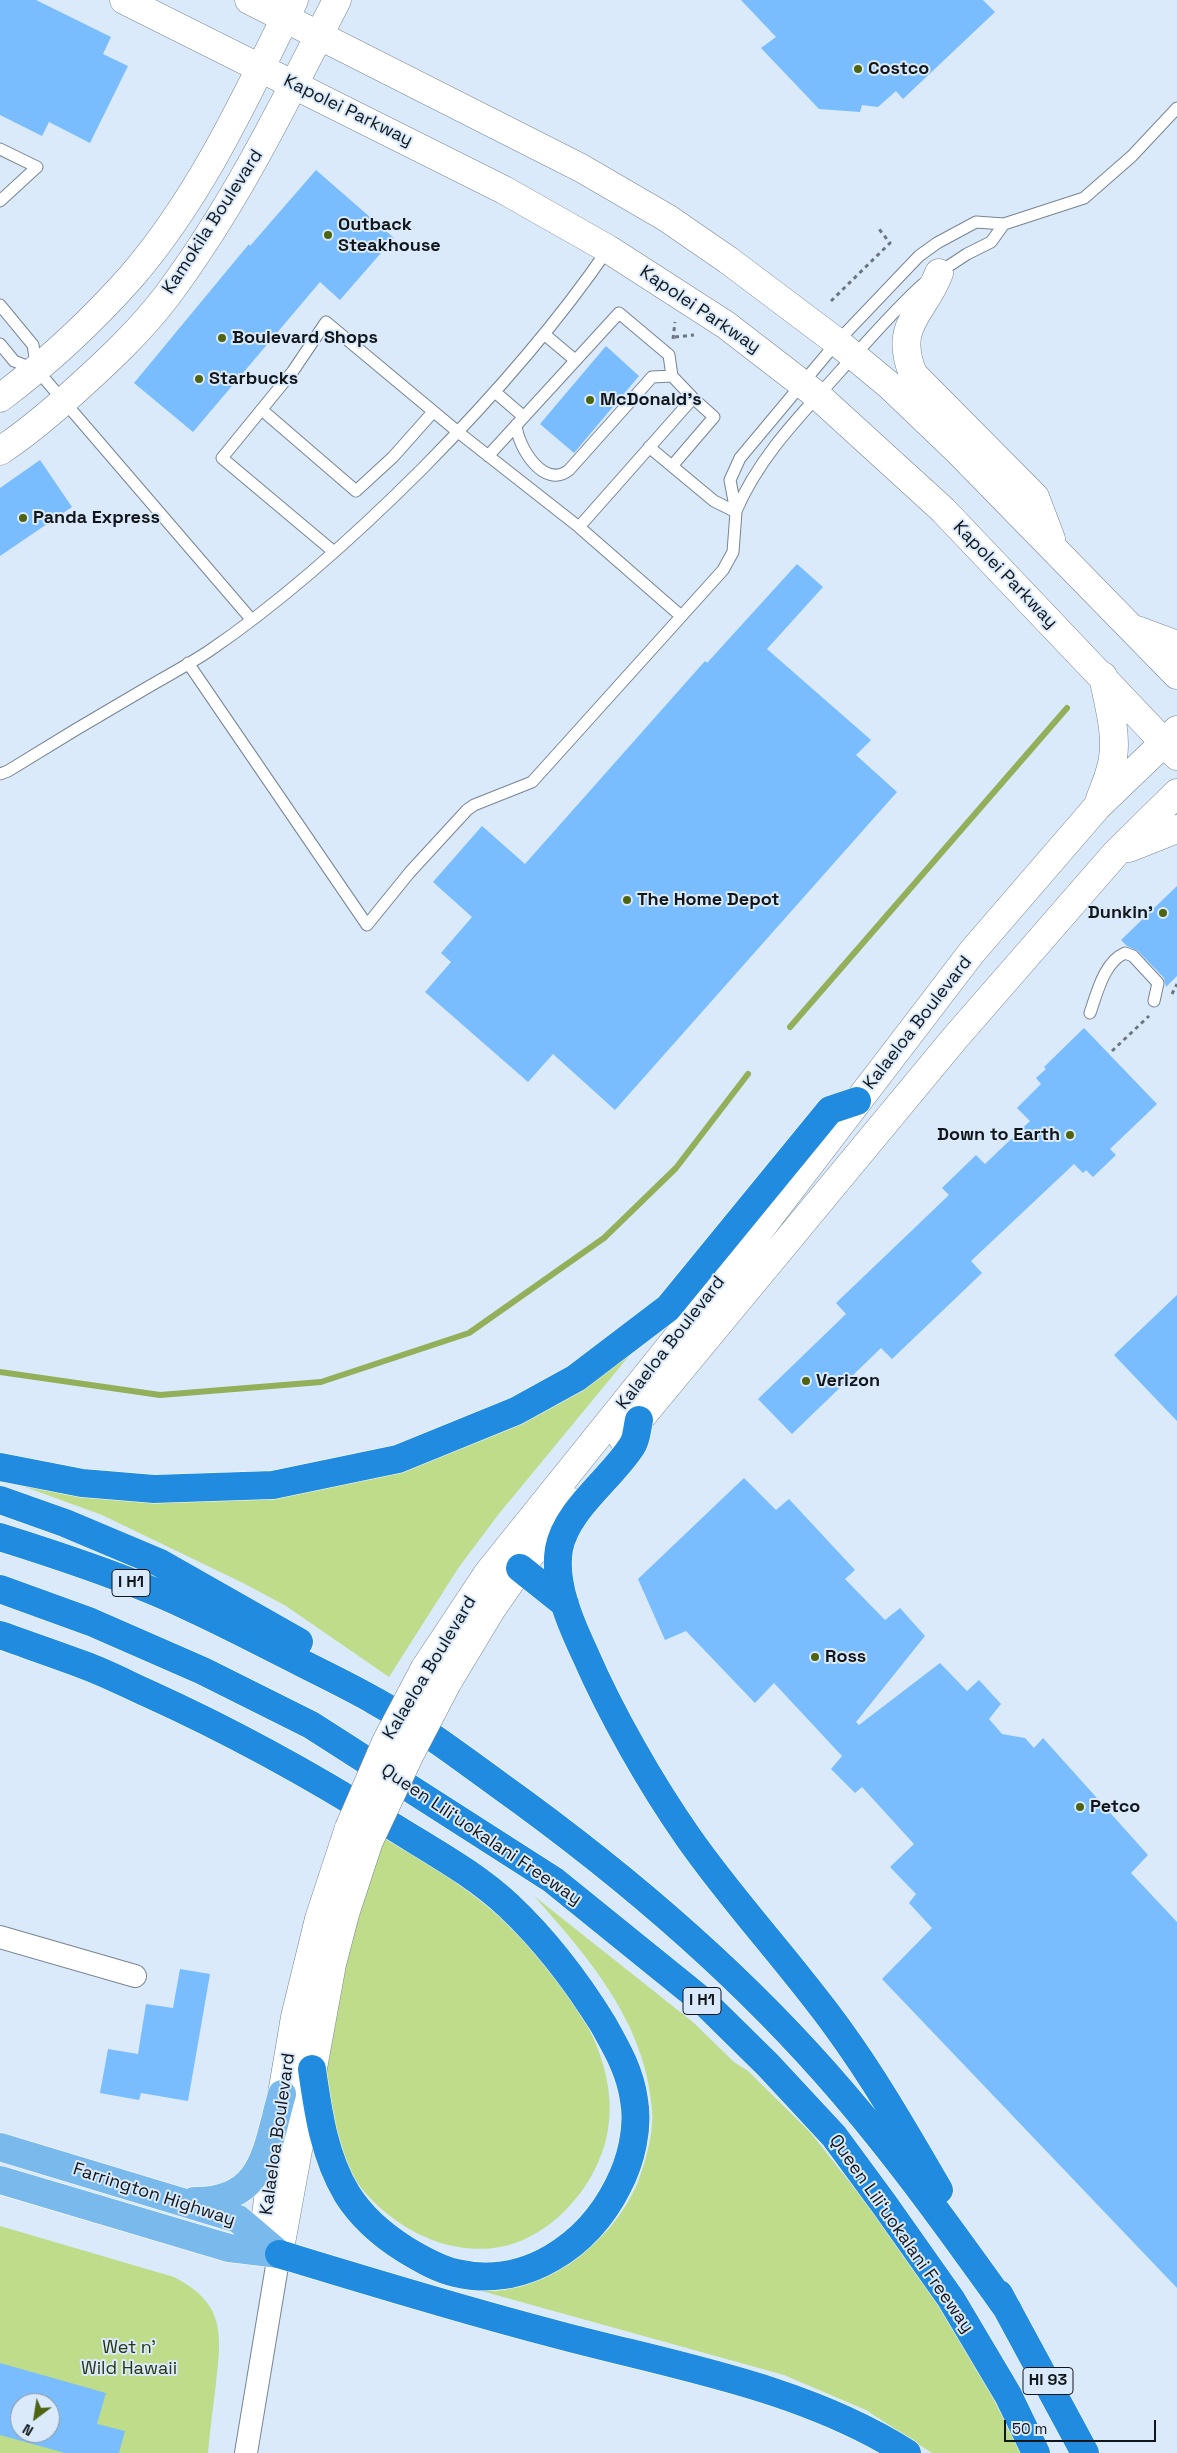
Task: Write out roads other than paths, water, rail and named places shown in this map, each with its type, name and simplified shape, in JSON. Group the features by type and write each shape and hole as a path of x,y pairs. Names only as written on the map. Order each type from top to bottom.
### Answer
{"highway":[{"path":"0,1467 82,1484 154,1489 273,1485 398,1459 516,1411 576,1378 668,1308 830,1110 857,1101"},
{"path":"639,1420 634,1445 568,1524 559,1548 558,1571 565,1604 595,1677 654,1783 688,1837 838,2029 900,2124 1008,2310"},
{"path":"0,1500 65,1523 160,1563 321,1654 377,1702"},
{"name":"Queen Liliʻuokalani Freeway","path":"0,1537 154,1591 258,1641 377,1702 462,1758 535,1811 609,1868 782,2026 842,2092 882,2140 923,2192 1008,2310"},
{"path":"520,1568 565,1604"},
{"name":"Queen Liliʻuokalani Freeway","path":"0,1589 90,1622 195,1667 311,1725 553,1880 704,2003 768,2064 834,2136 951,2299 1008,2395 1036,2453"},
{"path":"0,1635 87,1666 212,1723 325,1784 458,1866 508,1905 542,1941 587,1998 626,2064 635,2103 633,2146 623,2177 610,2203 594,2225 576,2243 553,2258 521,2273 490,2277 455,2273 422,2260 386,2238 364,2217 349,2196 338,2179 328,2153 319,2114 312,2068"},
{"path":"279,2254 553,2334 790,2396 852,2423 907,2453"},
{"name":"HI 93","path":"1008,2310 1085,2453"}],"main road":[{"name":"Kapolei Parkway","path":"124,0 504,190 608,249 726,325 810,389 942,510 1103,676 1173,742"},
{"path":"249,0 290,9 320,36 581,168 667,218 728,260 846,349 888,385 959,452 1177,675"},
{"name":"Kamokila Boulevard","path":"0,450 64,401 114,356 165,299 234,195 295,85 338,0"},
{"name":"Kamokila Boulevard","path":"0,398 37,370 77,334 132,276 176,216 218,148 290,9"},
{"path":"939,273 932,291 908,328 906,357 913,374 1035,497 1055,550"},
{"path":"1129,627 1177,645"},
{"path":"1097,806 1110,774 1114,757 1103,676"},
{"name":"Kalaeloa Boulevard","path":"279,2254 312,2068 332,1964 345,1914 359,1835 386,1742 426,1668 488,1573 680,1334 972,952 1097,806 1173,742"},
{"name":"Kalaeloa Boulevard","path":"279,2254 265,2222 282,2094 295,2018 319,1919 359,1835 410,1754 447,1683 491,1610 520,1568 639,1420 955,1038 1116,853 1177,793"},
{"path":"1116,853 1177,829"},
{"path":"181,2201 214,2201 235,2194 252,2179 262,2164 282,2094"},
{"name":"Farrington Highway","path":"0,2147 238,2219 279,2254"},
{"name":"Farrington Highway","path":"0,2180 228,2248 279,2254"}],"street":[{"path":"0,1938 135,1976"},
{"path":"246,2453 279,2254"}],"lane":[{"path":"188,663 367,925 410,872 466,810 532,782 723,570 733,552 736,512 730,480 740,458 810,389 846,349 901,274 937,243 976,222 1004,224 1084,198 1132,156 1177,108"},
{"path":"0,149 37,167 0,200"},
{"path":"736,512 748,484 810,389 846,349 939,273 967,254 991,242 1004,224"},
{"path":"0,774 207,652 284,596 375,517 458,432 544,334 608,249"},
{"path":"0,305 33,345 37,370"},
{"path":"488,456 619,313 669,355 672,376 714,417 672,466"},
{"path":"334,552 222,458 293,371 326,322 433,412 579,527 681,616"},
{"path":"544,334 575,360"},
{"path":"0,344 14,361 37,370 251,620"},
{"path":"495,392 520,421 521,447 530,459 548,473 562,474 570,470 652,377 672,376"},
{"path":"579,527 693,398"},
{"path":"262,410 356,491 393,457 433,412"},
{"path":"649,447 714,502 736,512"},
{"path":"1090,1013 1106,972 1117,956 1125,953 1133,956 1158,983 1153,1007"}],"waterway":[{"path":"790,1027 1067,708"},
{"path":"0,1372 160,1395 321,1382 469,1333 604,1238 676,1168 748,1074"}],"place":[{"name":"Costco","path":"858,69"},
{"name":"Outback Steakhouse","path":"328,235"},
{"name":"Boulevard Shops","path":"222,338"},
{"name":"Starbucks","path":"199,379"},
{"name":"McDonald's","path":"590,400"},
{"name":"Panda Express","path":"23,518"},
{"name":"The Home Depot","path":"627,900"},
{"name":"Dunkin'","path":"1163,913"},
{"name":"Down to Earth","path":"1070,1135"},
{"name":"Verizon","path":"806,1381"},
{"name":"Ross","path":"815,1657"},
{"name":"Petco","path":"1080,1807"}],"park label":[{"name":"Wet n' Wild Hawaii","path":"129,2358"}]}
